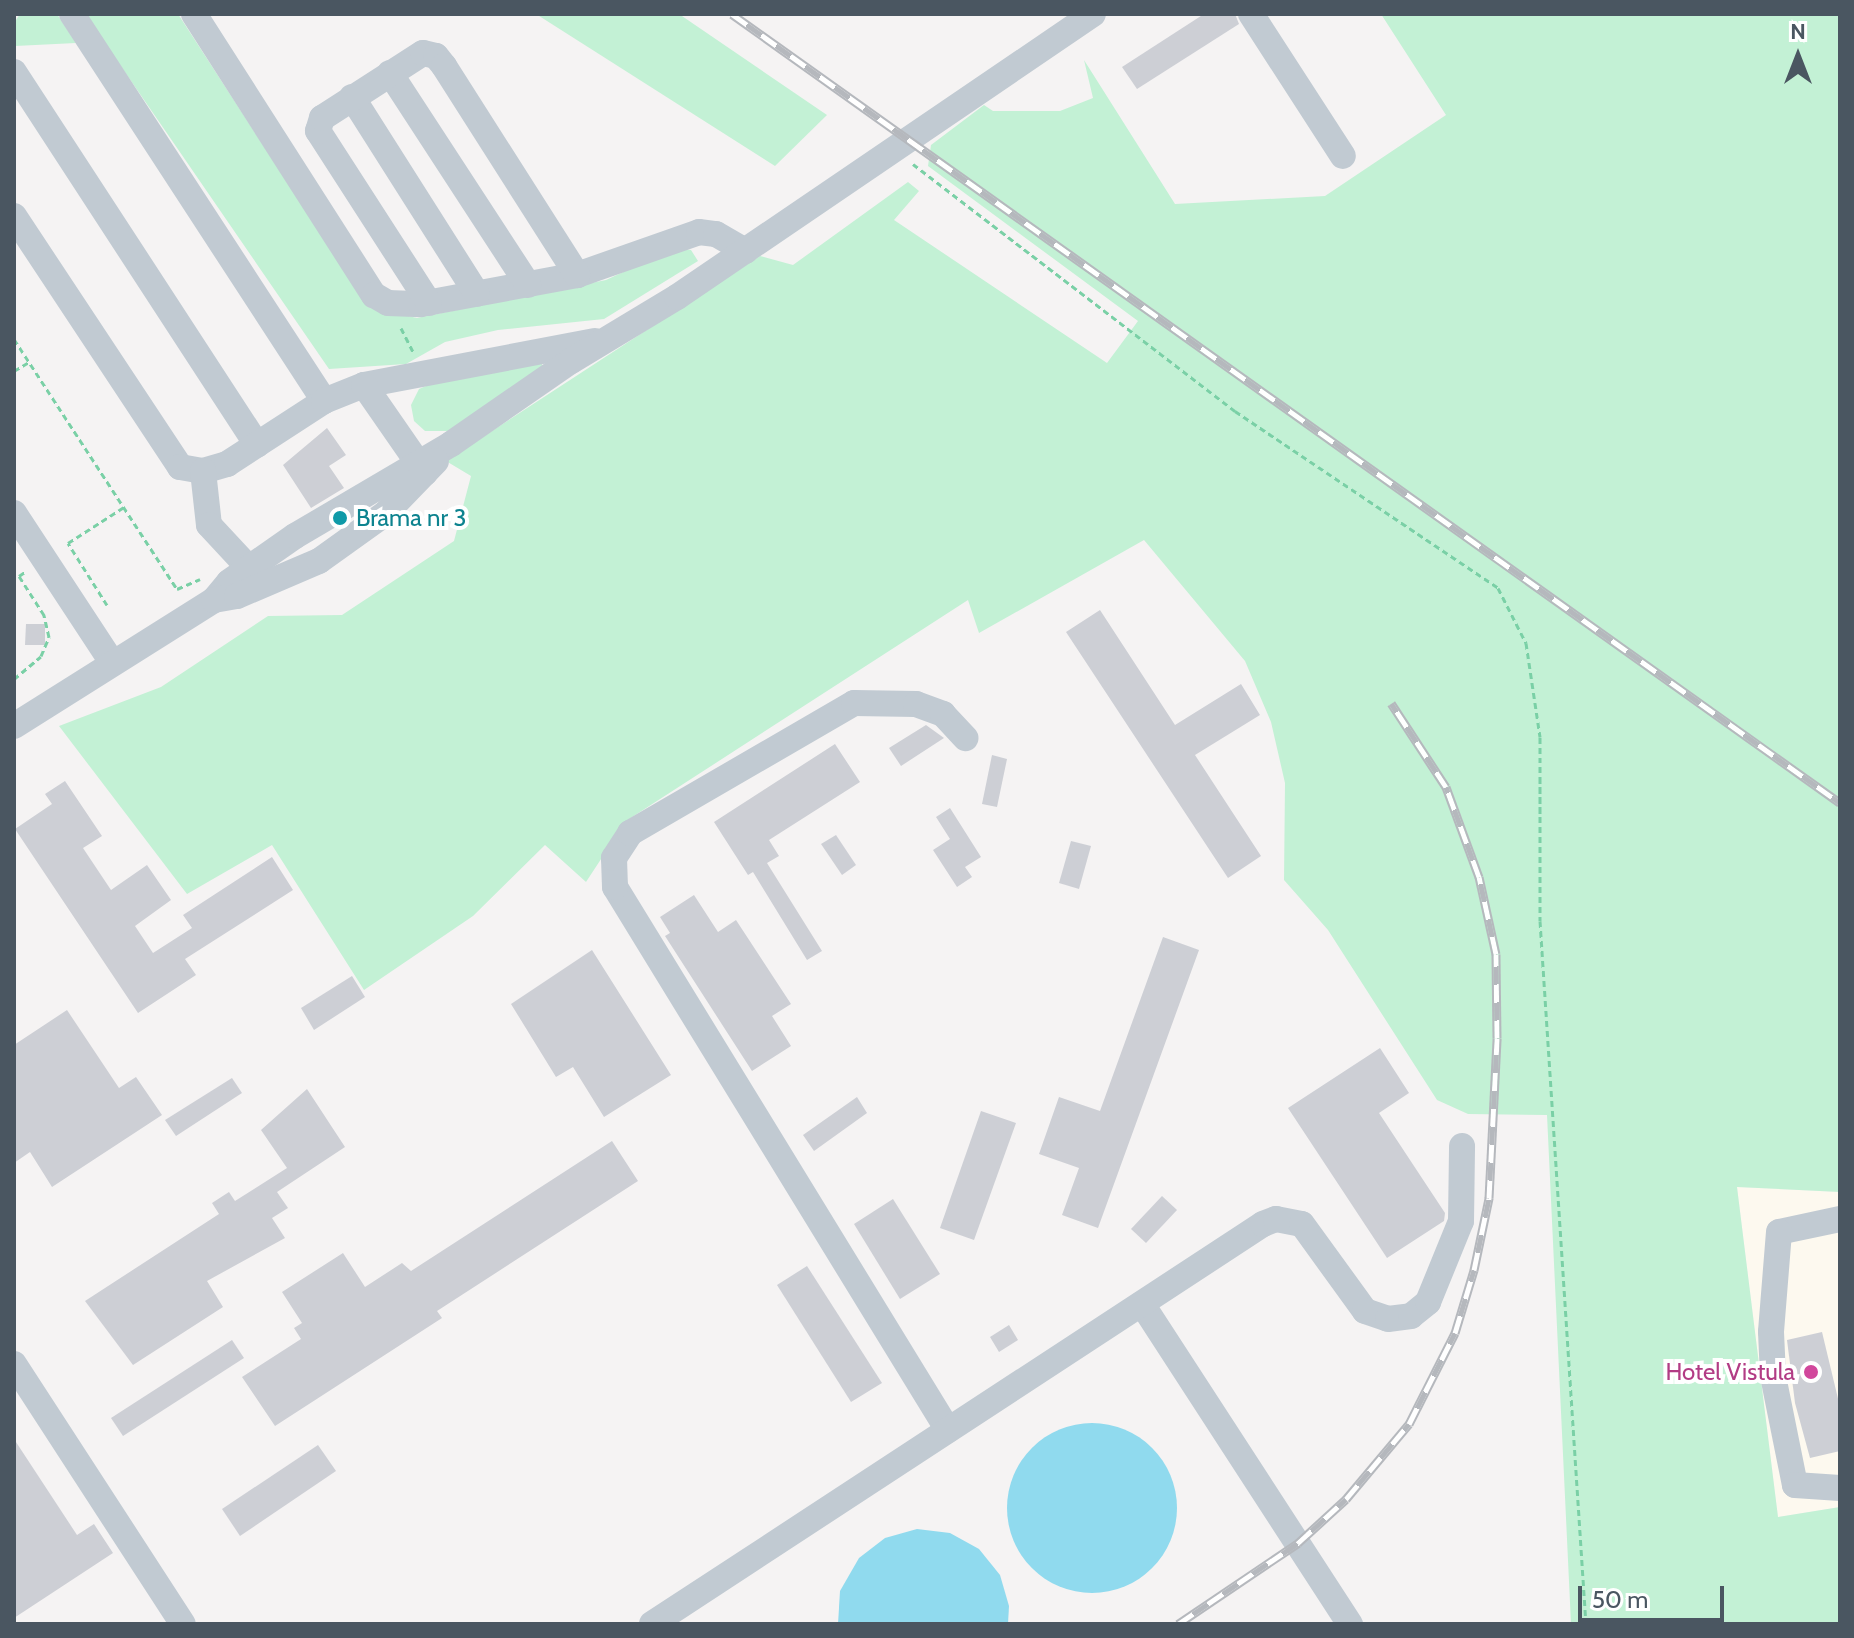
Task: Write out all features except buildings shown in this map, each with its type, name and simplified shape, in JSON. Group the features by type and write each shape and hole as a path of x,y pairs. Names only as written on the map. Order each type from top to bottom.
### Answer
{"street":[{"path":"72,14 324,401"},
{"path":"194,14 374,295 400,306 528,285 577,275 684,235 716,234 746,251"},
{"path":"14,726 112,662 209,588 421,468 451,444 721,268 1093,14"},
{"path":"1251,14 1343,156"},
{"path":"429,303 318,131 322,118 423,53 436,56 577,275"},
{"path":"14,72 257,445"},
{"path":"390,73 528,285"},
{"path":"352,97 477,294"},
{"path":"14,216 166,453 180,467 203,471 227,464 324,401 364,385 607,340"},
{"path":"684,235 721,268"},
{"path":"364,385 421,468"},
{"path":"209,588 237,596 319,561 368,529 421,468"},
{"path":"203,471 209,525 249,568"},
{"path":"14,513 112,662"},
{"path":"948,1430 615,887 614,858 630,833 854,703 916,704 943,714 965,738"},
{"path":"652,1624 1276,1219 1302,1224 1312,1232 1365,1311 1388,1319 1411,1316 1428,1302 1461,1221 1462,1146"},
{"path":"1840,1219 1779,1232 1771,1332 1773,1376 1795,1485 1840,1488"},
{"path":"1142,1304 1350,1624"},
{"path":"14,1364 183,1624"}],"path":[{"path":"894,150 1235,411 1498,588 1526,643 1540,737 1540,921 1586,1624"},
{"path":"397,321 417,356 425,353"},
{"path":"14,339 177,589 209,588"},
{"path":"14,371 29,362"},
{"path":"14,679 48,646 47,622 19,576 124,507"},
{"path":"68,543 107,605"}],"shaded area":[{"path":"1737,1187 1840,1192 1840,1507 1778,1517"}],"green space":[{"path":"20,14 57,14 76,43 15,46 14,23"},
{"path":"85,14 178,14 368,307 417,318 606,280 675,248 691,250 698,261 604,319 498,330 445,342 406,364 329,369"},
{"path":"536,14 679,14 827,115 775,166"},
{"path":"1381,14 1840,14 1840,1192 1737,1187 1778,1517 1840,1507 1840,1624 1571,1624 1547,1115 1468,1114 1437,1100 1328,930 1284,880 1285,783 1271,722 1245,661 1144,540 979,633 968,600 626,821 586,882 545,845 473,916 364,990 272,845 187,894 59,726 161,687 268,616 342,615 454,541 471,476 446,461 760,256 793,265 908,182 919,191 894,220 1107,363 1138,321 928,166 931,145 984,105 993,111 1060,111 1093,98 1084,60 1175,204 1325,196 1446,115"},
{"path":"542,361 542,367 449,431 425,431 414,421 411,405 419,389 452,375"}],"water":[{"path":"1092,1423 1125,1429 1152,1448 1171,1475 1177,1508 1171,1541 1152,1568 1125,1587 1092,1593 1059,1587 1032,1568 1013,1541 1007,1508 1013,1475 1032,1448 1059,1429"},
{"path":"917,1529 950,1533 979,1549 1000,1575 1009,1606 1008,1624 838,1624 840,1591 859,1558 885,1538"}],"railway":[{"path":"732,14 1840,803"},
{"path":"1178,1624 1298,1543 1346,1499 1409,1424 1455,1333 1474,1270 1489,1198 1497,1038 1496,954 1479,877 1446,787 1391,703"}],"place":[{"name":"Brama nr 3","path":"340,518"},
{"name":"Hotel Vistula","path":"1811,1372"}]}
